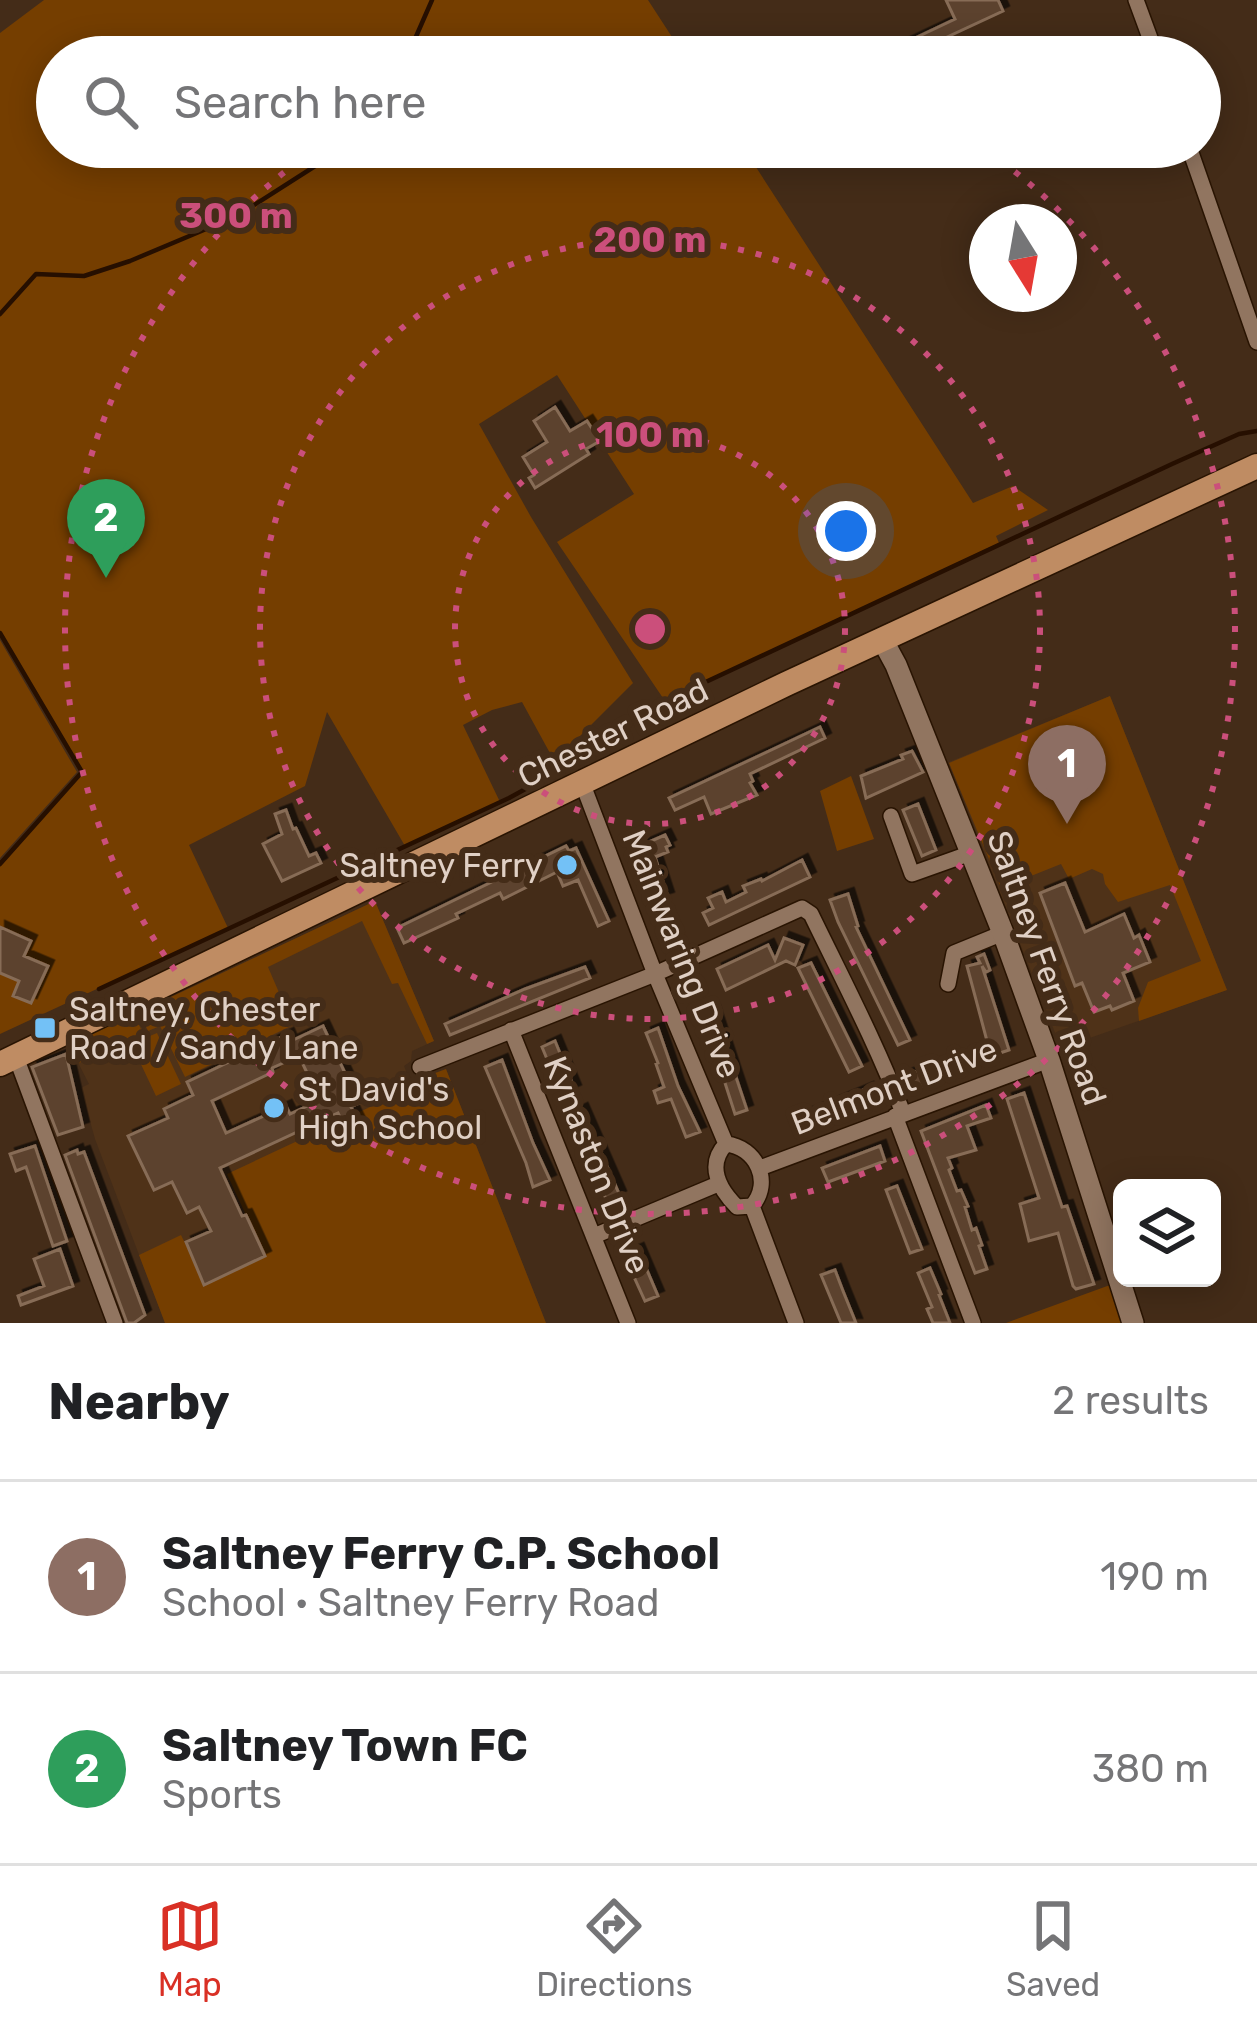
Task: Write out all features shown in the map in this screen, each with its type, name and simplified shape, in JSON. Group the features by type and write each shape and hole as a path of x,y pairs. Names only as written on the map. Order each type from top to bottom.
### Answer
{"main road":[{"name":"Chester Road","path":"8,1060 786,684 1257,466"},
{"name":"Saltney Ferry Road","path":"883,640 1003,933 1133,1323"}],"street":[{"path":"1136,0 1149,36"},
{"path":"1196,168 1257,342"},
{"name":"Mainwaring Drive","path":"583,785 726,1144"},
{"path":"889,829 915,883 971,853"},
{"name":"Kynaston Drive","path":"420,1067 655,974 802,908 811,914 886,1067 899,1115"},
{"path":"949,984 954,952 1003,933"},
{"name":"Kynaston Drive","path":"511,1030 628,1323"},
{"path":"8,1060 115,1323"},
{"name":"Belmont Drive","path":"760,1168 1049,1060"},
{"path":"899,1115 973,1323"},
{"path":"726,1144 736,1144 760,1168 762,1188 752,1205 737,1207 718,1184 717,1156 726,1144"},
{"path":"594,1236 718,1184"},
{"path":"752,1205 796,1323"}],"shaded area":[{"path":"44,0 648,0 671,36 36,36 36,168 757,168 973,503 1013,486 1048,510 996,536 999,543 665,701 557,542 634,494 557,375 479,424 633,683 562,754 551,755 522,702 463,725 500,802 405,846 327,712 305,786 189,845 228,928 0,1034 0,864 81,772 0,633 0,33"},
{"path":"0,640 77,772 0,858"},
{"path":"1110,696 1227,990 1061,1048 949,762"},
{"path":"1110,696 1227,990 1139,1021 1138,1008 1148,982 1201,961 1170,885 1118,902 1103,874 1092,869 1069,879 1061,864 1001,888 949,763"},
{"path":"851,776 874,839 837,851 820,791"},
{"name":"St David's High School","path":"375,901 434,1041 412,1051 411,1061 404,1066 410,1081 446,1069 546,1323 165,1323 95,1139 81,1088 89,1084 69,1045 134,1014 143,1030 139,1012"},
{"path":"375,901 434,1041 427,1044 362,921 268,967 293,1025 185,1077 160,1026 148,1031 139,1012"},
{"path":"134,1014 145,1038 157,1033 181,1084 156,1096 129,1039 79,1063 69,1045"},
{"path":"446,1069 546,1323 165,1323 139,1255 181,1235 205,1284 265,1256 227,1174 370,1107 375,1096"},
{"path":"1110,1285 1124,1323 1006,1323"}],"building":[{"path":"946,0 998,0 1003,11 949,36 919,36 955,19"},
{"path":"555,407 570,431 587,421 600,441 586,449 589,454 535,488 529,478 534,475 523,457 547,442 534,421"},
{"path":"820,727 825,738 750,774 757,795 711,814 704,797 675,810 669,798"},
{"path":"912,751 923,772 866,798 861,776"},
{"path":"918,804 936,850 922,856 903,810"},
{"path":"286,810 309,856 316,853 321,863 282,881 263,844 282,834 275,814"},
{"path":"665,835 668,852 655,857 668,897 655,901 635,848"},
{"path":"566,846 569,851 576,848 609,921 598,926 578,880 563,886 557,872 503,899 500,893 404,943 397,928"},
{"path":"802,860 810,877 709,925 703,913 713,908 708,898 722,892 726,902 746,892 743,886"},
{"path":"1065,883 1085,932 1124,914 1134,938 1139,935 1150,962 1123,973 1134,1001 1094,1012 1082,983 1075,986 1040,893"},
{"path":"848,894 856,927 910,1040 898,1045 830,900"},
{"path":"0,927 31,941 24,956 48,966 31,1003 13,996 19,981 0,973"},
{"path":"784,938 803,945 795,965 786,961 726,990 717,969 768,945 775,960"},
{"path":"984,954 990,970 982,966 1009,1050 991,1056 967,966 980,963 977,957"},
{"path":"811,963 862,1066 849,1072 798,968"},
{"path":"585,967 590,978 450,1035 445,1024 525,989"},
{"path":"714,1011 747,1110 735,1114 717,1058 695,1013"},
{"path":"323,1026 359,1103 351,1107 360,1125 347,1131 338,1113 220,1168 265,1256 204,1285 186,1242 211,1231 199,1207 187,1213 172,1182 154,1190 128,1136 168,1118 164,1109 193,1095 187,1082 288,1034 291,1041","holes":["299,1056 320,1100 290,1114 286,1106 226,1133 212,1101"]},
{"path":"658,1028 700,1132 686,1137 671,1099 658,1103 654,1091 664,1087 646,1033"},
{"path":"555,1041 575,1090 562,1095 542,1047"},
{"path":"66,1054 83,1127 58,1135 32,1067"},
{"path":"967,1056 971,1066 914,1089 908,1074"},
{"path":"502,1060 550,1180 533,1187 485,1067"},
{"path":"868,1088 874,1103 804,1128 800,1116"},
{"path":"1024,1093 1094,1284 1073,1286 1058,1233 1029,1241 1020,1204 1039,1198 1007,1099"},
{"path":"986,1105 991,1118 967,1126 976,1150 948,1158 957,1191 961,1190 968,1206 972,1230 976,1228 982,1245 987,1269 975,1273 921,1131"},
{"path":"582,1109 620,1196 607,1201 569,1115"},
{"path":"35,1146 67,1241 53,1246 26,1167 16,1171 10,1154"},
{"path":"880,1146 885,1161 828,1182 822,1168"},
{"path":"84,1152 145,1315 134,1323 127,1323 65,1155"},
{"path":"897,1186 922,1249 910,1253 886,1190"},
{"path":"60,1249 73,1286 21,1305 18,1296 44,1286 34,1259"},
{"path":"638,1249 658,1296 645,1301 624,1255"},
{"path":"930,1268 950,1323 933,1323 927,1309 932,1307 918,1273"},
{"path":"835,1270 856,1323 841,1323 821,1275"}],"waterway":[{"path":"416,36 432,0"},
{"path":"0,314 36,274 84,276 130,261 237,216 312,168"},
{"path":"665,701 1172,464 1239,434 1257,431"},
{"path":"0,633 82,772 0,864"},
{"path":"99,989 509,798 571,764 620,724 645,711"}],"place":[{"name":"Saltney Town FC","path":"106,578"},
{"name":"Saltney Ferry C.P. School","path":"1067,824"},
{"name":"Saltney Ferry","path":"567,865"},
{"name":"Saltney, Chester Road / Sandy Lane","path":"45,1028"},
{"name":"St David's High School","path":"274,1108"}]}
